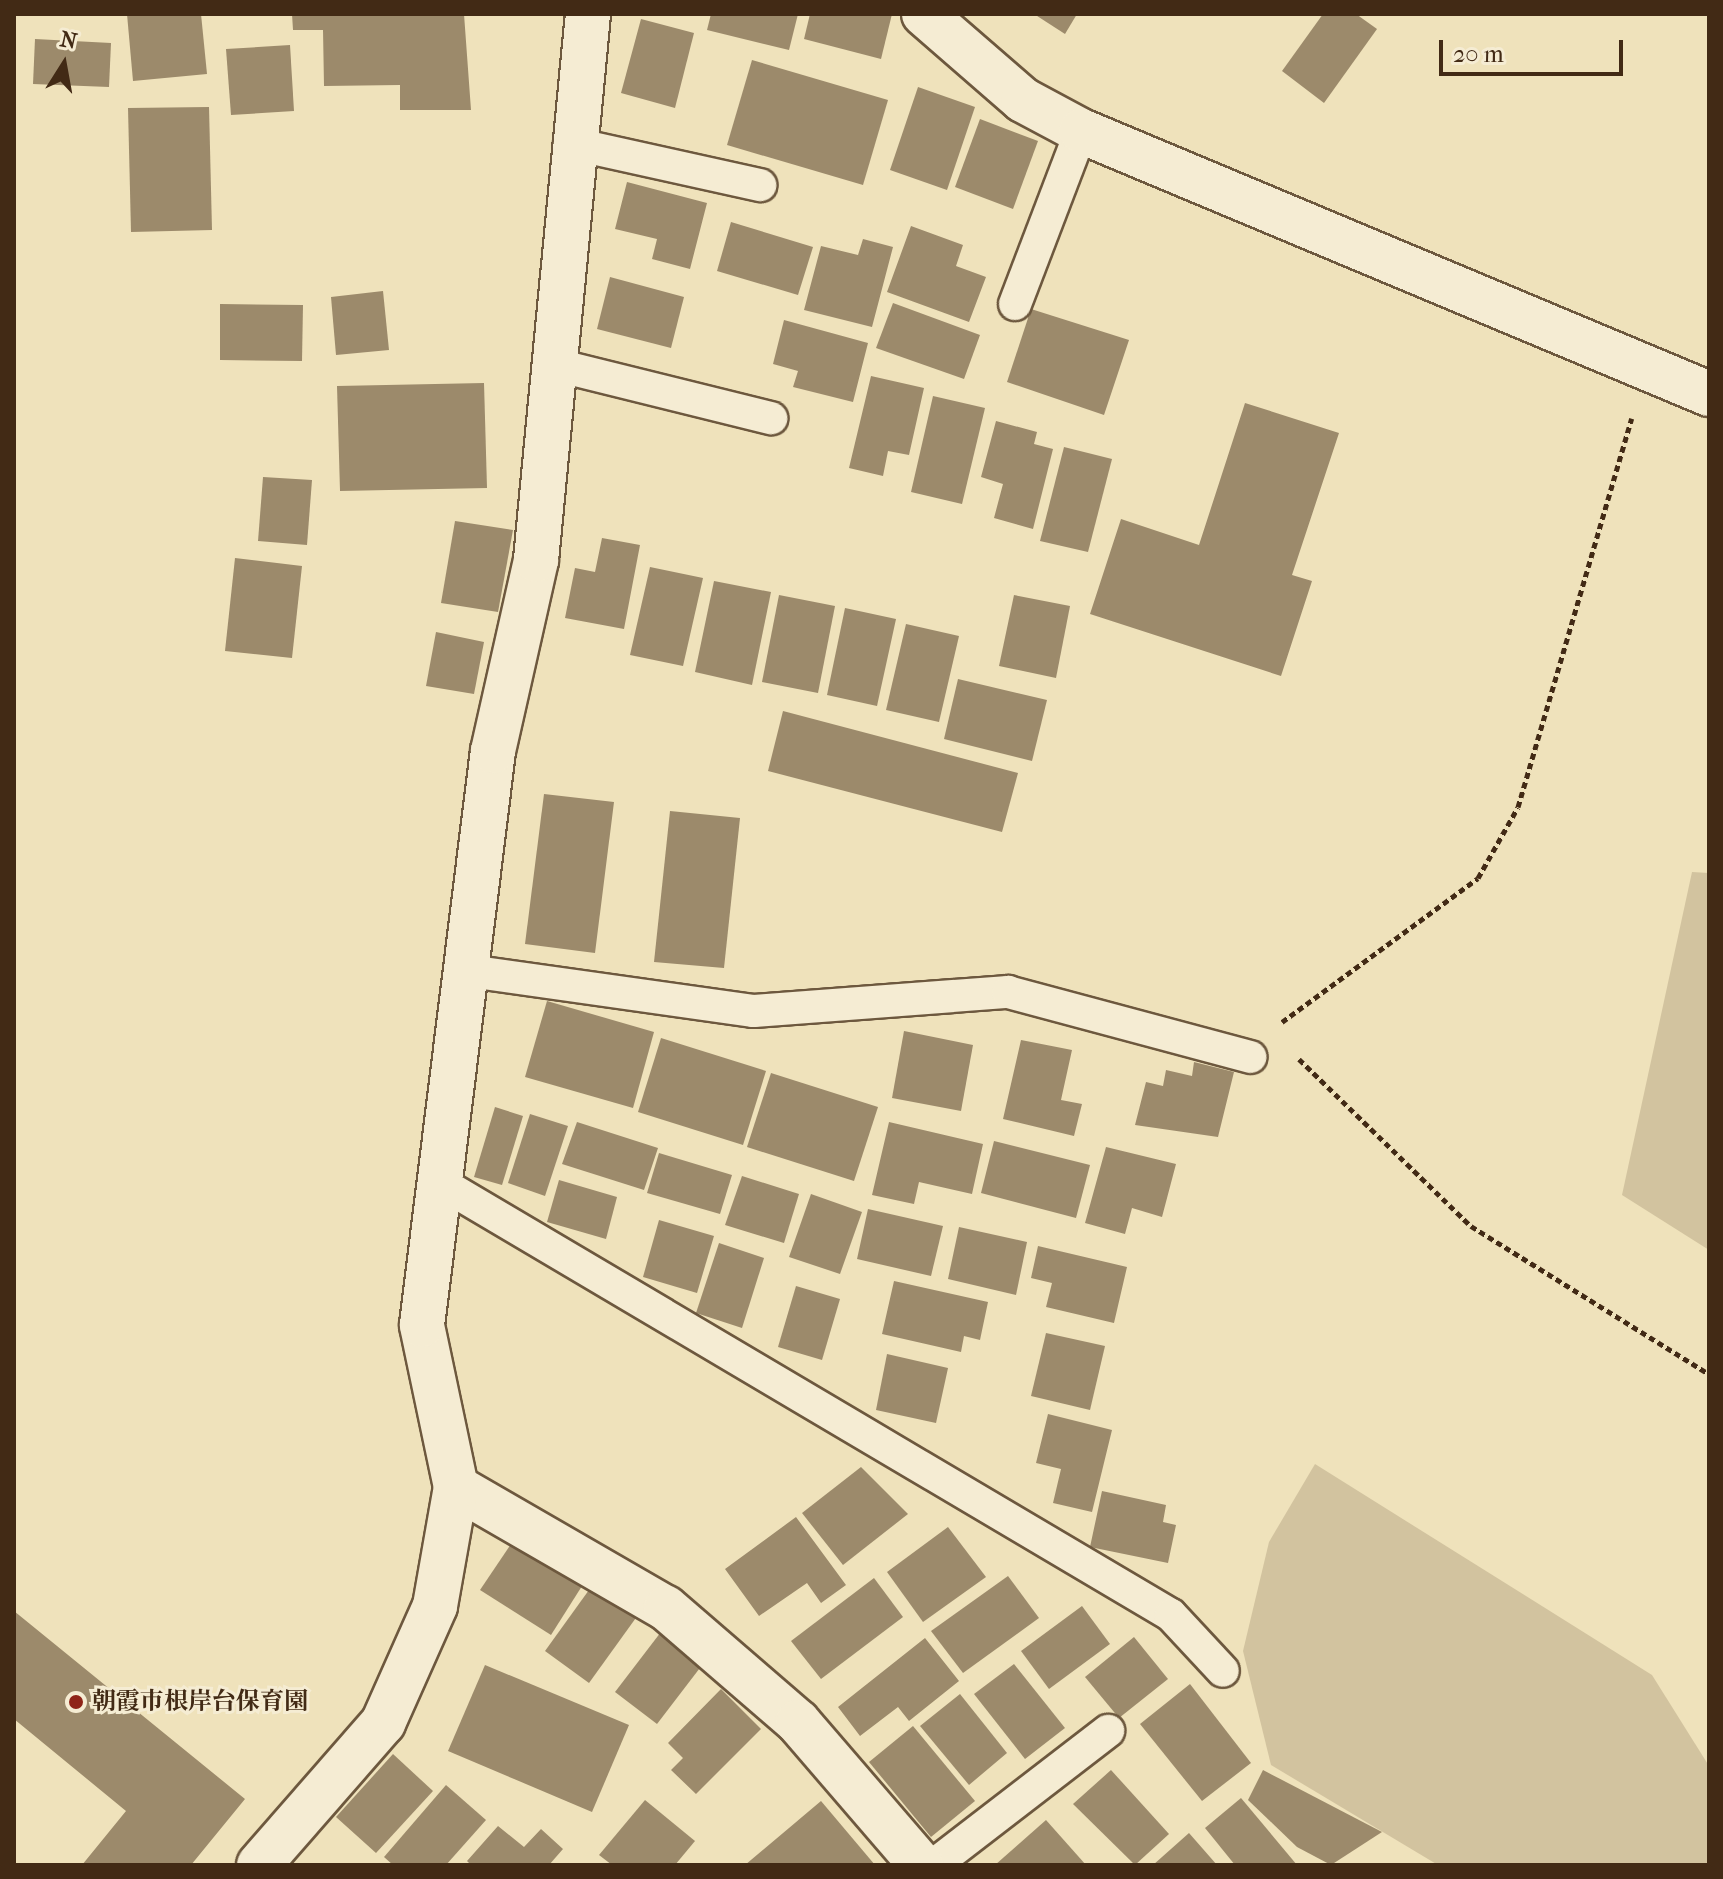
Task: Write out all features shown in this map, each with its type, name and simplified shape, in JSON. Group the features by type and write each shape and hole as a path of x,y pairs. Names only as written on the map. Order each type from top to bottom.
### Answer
{"street":[{"path":"259,1865 383,1723 435,1606 456,1487 422,1325 462,970 493,751 536,560 570,143 588,14"},
{"path":"924,14 1023,100 1081,131 1709,394"},
{"path":"456,1487 666,1608 798,1722 921,1865"}],"lane":[{"path":"1015,304 1081,131"},
{"path":"570,143 760,185"},
{"path":"552,364 771,418"},
{"path":"462,970 754,1011 1008,992 1250,1057"},
{"path":"439,1182 1171,1615 1223,1671"},
{"path":"934,1865 1108,1731"}],"path":[{"path":"1250,1057 1270,1031 1478,878 1518,807 1646,367"},
{"path":"1270,1031 1471,1226 1709,1374"}],"shaded area":[{"path":"1692,872 1709,873 1709,1250 1622,1195"},
{"path":"1315,1464 1652,1675 1709,1766 1709,1865 1438,1865 1271,1765 1243,1651 1269,1542"}],"building":[{"path":"127,14 201,14 207,74 133,81"},
{"path":"292,14 464,14 471,110 400,110 400,85 324,86 323,30 293,30"},
{"path":"711,14 798,14 789,50 707,30"},
{"path":"810,14 892,14 881,59 804,39"},
{"path":"1034,14 1077,14 1065,34"},
{"path":"1323,14 1356,14 1377,29 1324,103 1282,71"},
{"path":"641,19 694,33 675,108 621,93"},
{"path":"35,39 111,43 109,87 33,84"},
{"path":"290,45 294,111 231,115 226,49"},
{"path":"752,60 888,100 863,185 727,145"},
{"path":"918,87 975,107 947,190 890,170"},
{"path":"209,107 212,230 131,232 128,108"},
{"path":"980,119 1038,141 1013,209 955,187"},
{"path":"627,182 707,203 690,269 652,259 657,239 615,229"},
{"path":"731,222 813,247 798,295 717,271"},
{"path":"911,226 963,245 956,266 986,277 969,322 887,292"},
{"path":"863,239 893,247 872,327 804,310 821,246 858,255"},
{"path":"610,277 684,297 671,348 597,329"},
{"path":"383,291 389,350 336,355 331,297"},
{"path":"893,303 980,335 964,379 876,348"},
{"path":"220,304 303,305 302,361 220,360"},
{"path":"1031,309 1129,340 1104,415 1007,382"},
{"path":"784,320 868,343 853,402 793,387 798,371 773,364"},
{"path":"871,376 924,388 909,455 888,451 883,476 849,468"},
{"path":"484,383 487,488 340,491 337,386"},
{"path":"933,396 985,408 962,504 911,492"},
{"path":"1245,403 1339,433 1292,575 1312,581 1281,676 1090,614 1121,519 1199,545"},
{"path":"996,421 1037,432 1034,444 1053,449 1033,529 994,518 1003,484 981,477"},
{"path":"1064,447 1112,459 1088,552 1040,541"},
{"path":"263,477 312,480 307,545 258,541"},
{"path":"455,521 513,530 498,612 441,603"},
{"path":"602,538 640,545 624,629 565,618 575,568 595,572"},
{"path":"235,558 302,566 292,658 225,651"},
{"path":"650,567 703,578 683,666 630,655"},
{"path":"714,581 771,592 752,685 695,672"},
{"path":"779,595 835,606 818,693 762,682"},
{"path":"1014,595 1070,606 1056,678 999,666"},
{"path":"845,608 896,619 877,706 827,695"},
{"path":"906,624 959,636 939,722 886,710"},
{"path":"436,632 484,642 474,694 426,686"},
{"path":"958,679 1047,700 1032,761 944,739"},
{"path":"783,711 1018,773 1002,832 768,771"},
{"path":"544,794 614,802 595,953 525,944"},
{"path":"670,811 740,818 724,968 654,962"},
{"path":"547,1001 654,1032 633,1108 525,1077"},
{"path":"904,1031 973,1045 961,1111 892,1098"},
{"path":"661,1038 766,1071 743,1145 638,1112"},
{"path":"1021,1040 1072,1050 1061,1100 1082,1104 1074,1136 1003,1119"},
{"path":"1194,1062 1234,1072 1218,1137 1135,1125 1146,1082 1163,1086 1166,1070 1192,1076"},
{"path":"771,1073 878,1107 854,1181 747,1147"},
{"path":"495,1107 523,1116 502,1185 474,1177"},
{"path":"530,1114 568,1126 545,1196 508,1183"},
{"path":"577,1122 658,1148 644,1190 562,1164"},
{"path":"889,1122 983,1144 972,1194 919,1182 914,1204 872,1195"},
{"path":"994,1141 1090,1165 1076,1218 981,1193"},
{"path":"1106,1147 1176,1164 1162,1217 1132,1208 1125,1234 1085,1223"},
{"path":"659,1153 732,1175 720,1214 647,1193"},
{"path":"742,1176 799,1194 784,1243 725,1225"},
{"path":"559,1180 617,1197 606,1239 547,1222"},
{"path":"811,1194 862,1212 840,1274 789,1257"},
{"path":"868,1209 943,1226 931,1276 857,1259"},
{"path":"659,1220 714,1236 697,1293 643,1277"},
{"path":"959,1227 1027,1242 1016,1295 948,1279"},
{"path":"719,1243 764,1258 742,1328 696,1313"},
{"path":"1038,1246 1127,1267 1114,1323 1046,1307 1052,1283 1031,1278"},
{"path":"894,1281 988,1302 980,1340 964,1336 961,1352 882,1334"},
{"path":"796,1286 840,1299 822,1360 778,1347"},
{"path":"1046,1333 1105,1346 1090,1410 1031,1396"},
{"path":"887,1354 948,1368 936,1423 876,1410"},
{"path":"1048,1414 1112,1430 1092,1512 1053,1503 1061,1469 1036,1463"},
{"path":"861,1467 908,1514 843,1565 802,1513"},
{"path":"1102,1491 1166,1505 1163,1522 1176,1525 1168,1563 1090,1547"},
{"path":"796,1517 846,1585 821,1603 807,1583 759,1616 725,1569"},
{"path":"948,1527 986,1577 923,1622 887,1572"},
{"path":"513,1541 582,1586 551,1635 480,1590"},
{"path":"1008,1576 1039,1618 963,1673 931,1631"},
{"path":"874,1578 903,1617 821,1679 791,1641"},
{"path":"594,1583 638,1615 589,1683 545,1651"},
{"path":"1082,1606 1110,1644 1049,1689 1021,1651"},
{"name":"朝霞市根岸台保育園","path":"14,1611 245,1799 191,1865 82,1865 126,1811 14,1719"},
{"path":"664,1628 706,1660 657,1724 615,1692"},
{"path":"1134,1637 1168,1679 1119,1718 1085,1677"},
{"path":"925,1638 959,1681 909,1721 898,1707 860,1736 838,1707"},
{"path":"1014,1664 1065,1728 1025,1759 974,1694"},
{"path":"485,1665 629,1725 592,1812 448,1751"},
{"path":"1190,1684 1251,1763 1202,1801 1140,1724"},
{"path":"721,1689 761,1729 696,1794 671,1770 683,1758 668,1743"},
{"path":"960,1694 1007,1753 969,1785 920,1726"},
{"path":"913,1726 975,1801 931,1837 869,1762"},
{"path":"393,1754 433,1791 376,1853 336,1817"},
{"path":"1111,1770 1169,1834 1135,1865 1073,1804"},
{"path":"1263,1770 1382,1832 1331,1865 1297,1847 1248,1800"},
{"path":"446,1785 486,1820 446,1865 393,1865 384,1857"},
{"path":"1241,1798 1297,1865 1235,1865 1205,1828"},
{"path":"645,1800 695,1841 675,1865 612,1865 599,1855"},
{"path":"821,1801 875,1865 745,1865"},
{"path":"1046,1820 1086,1865 995,1865"},
{"path":"498,1826 524,1847 541,1829 563,1849 549,1865 471,1865 467,1861"},
{"path":"1189,1833 1217,1865 1153,1865"}],"place":[{"name":"朝霞市根岸台保育園","path":"76,1702"}]}
